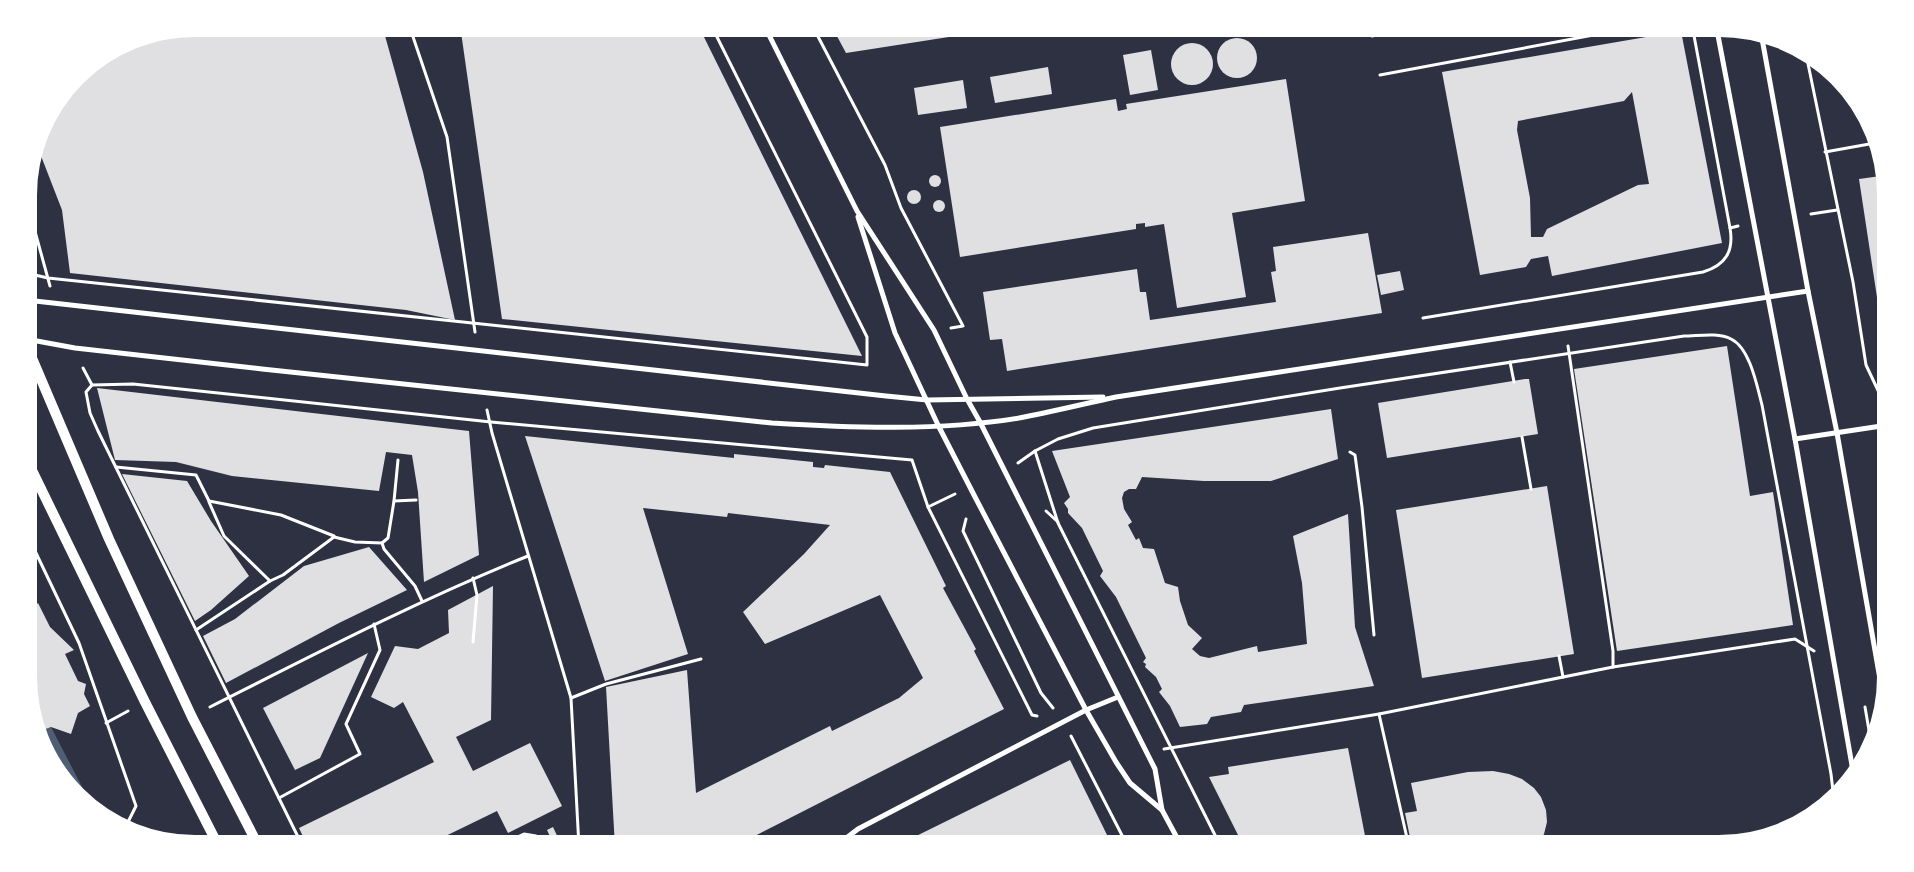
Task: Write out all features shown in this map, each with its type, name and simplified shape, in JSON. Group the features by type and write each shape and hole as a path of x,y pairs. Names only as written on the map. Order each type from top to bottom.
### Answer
{"main road":[{"path":"34,363 109,539 192,717 254,838"},
{"path":"34,474 145,702 214,838"}],"street":[{"path":"768,34 857,211 934,330 967,400 980,422 1155,769 1162,810 1177,838"},
{"path":"1718,34 1795,440 1852,767"},
{"path":"1762,40 1808,291 1837,433 1880,679"},
{"path":"857,211 895,333 938,425 1086,710 1130,783 1162,810"},
{"path":"34,340 74,348 772,422 817,426 938,425 1018,418 1116,396 1808,291"},
{"path":"34,301 926,400 1116,396"},
{"path":"1795,440 1880,426"},
{"path":"846,838 858,829 1086,710 1118,697"}],"path":[{"path":"412,34 447,137 472,316"},
{"path":"34,275 48,278 867,365 867,337 716,34"},
{"path":"817,34 885,165 901,208 963,326"},
{"path":"1372,36 1382,34"},
{"path":"1380,76 1600,34"},
{"path":"1807,60 1853,282 1866,365 1880,395"},
{"path":"1825,152 1872,144"},
{"path":"34,227 48,278"},
{"path":"1423,318 1714,269 1723,262 1728,254 1730,228"},
{"path":"1565,328 1613,667"},
{"path":"1216,838 1058,523 1035,451 1058,439 1092,428 1684,336 1721,336 1731,339 1740,345 1749,362 1762,405 1833,791"},
{"path":"1510,362 1514,382"},
{"path":"79,392 86,392 92,385 133,384 490,422 912,460"},
{"path":"86,392 90,413 299,838"},
{"path":"487,409 492,433 571,698 579,838"},
{"path":"1522,437 1531,489"},
{"path":"1350,452 1355,455 1362,507 1374,635"},
{"path":"909,454 928,507 1032,715 1064,722"},
{"path":"209,501 281,515 334,537 356,542 382,543 388,538 398,460"},
{"path":"116,467 196,475 224,536 270,581"},
{"path":"974,495 962,531 1041,693 1064,722 1123,838"},
{"path":"394,501 416,500"},
{"path":"196,630 270,581 283,575 334,537"},
{"path":"382,543 415,586 422,601"},
{"path":"34,549 79,643 136,806 128,824"},
{"path":"229,697 422,601 528,556"},
{"path":"473,578 477,595 473,642"},
{"path":"279,798 360,754 346,724 380,650 374,624"},
{"path":"1145,749 1172,749 1379,714 1613,667 1795,639 1825,659 1833,658"},
{"path":"1559,656 1563,677"},
{"path":"571,698 606,684 701,659"},
{"path":"1379,714 1407,838"},
{"path":"515,838 524,834 536,836 537,838"}],"water":[{"path":"51,727 87,796 67,775 55,758 43,730"}],"building":[{"path":"385,34 423,172 455,320 406,310 70,273 62,210 39,152 50,123 67,97 89,74 114,55 143,42 174,35"},
{"path":"461,34 702,34 862,356 502,319"},
{"path":"836,34 968,34 846,53"},
{"path":"1664,34 1682,34 1722,243 1552,276 1548,256 1531,259 1526,267 1480,275 1442,72","holes":["1632,92 1649,184 1638,185 1547,229 1543,237 1531,237 1530,198 1517,130 1518,121 1624,101"]},
{"path":"1241,38 1248,41 1254,47 1257,58 1256,66 1248,75 1241,78 1233,78 1226,75 1218,66 1217,54 1220,47 1229,39"},
{"path":"1192,43 1207,49 1213,64 1207,79 1192,85 1177,79 1171,64 1177,49"},
{"path":"1151,50 1158,90 1130,95 1123,55"},
{"path":"1048,67 1052,94 995,103 990,77"},
{"path":"1286,79 1305,201 1232,213 1246,297 1177,308 1164,224 1145,227 1145,223 1136,224 1136,229 960,257 940,127 1116,99 1118,111 1127,109 1126,104"},
{"path":"963,80 967,108 918,115 914,88"},
{"path":"937,175 940,176 940,186 933,187 930,186 929,179 930,176"},
{"path":"1879,176 1880,317 1859,179"},
{"path":"914,190 919,192 921,197 919,202 914,204 909,202 907,197 909,192"},
{"path":"937,200 941,200 945,206 941,212 937,212 933,208 933,204"},
{"path":"1368,233 1382,313 1007,371 1002,339 990,340 983,292 1137,269 1140,292 1146,292 1150,320 1276,302 1271,272 1276,271 1273,247"},
{"path":"1400,271 1404,290 1381,295 1377,275"},
{"path":"1727,346 1750,496 1773,492 1793,625 1617,651 1574,369"},
{"path":"1529,379 1538,434 1387,458 1378,403"},
{"path":"97,388 469,431 479,555 424,582 418,492 412,455 386,452 379,491 232,476 176,462 115,460"},
{"path":"1331,409 1338,459 1271,481 1204,481 1142,477 1136,489 1129,489 1124,492 1122,498 1124,509 1132,522 1128,525 1136,540 1139,538 1143,548 1154,549 1165,583 1178,587 1180,601 1188,625 1202,638 1192,649 1200,656 1209,658 1257,646 1258,652 1307,644 1302,583 1293,536 1348,514 1355,627 1374,686 1244,705 1241,712 1211,717 1207,724 1180,727 1170,706 1159,692 1162,689 1156,677 1145,667 1146,664 1143,662 1146,658 1116,597 1100,576 1103,571 1082,528 1068,513 1064,503 1070,497 1052,451"},
{"path":"525,436 734,458 734,454 813,462 813,467 824,468 825,465 890,472 946,586 943,588 976,649 974,651 1004,709 751,838 614,838 606,687 687,670 696,793 830,726 832,731 899,698 923,678 880,595 765,644 743,612 804,554 830,525 728,513 727,517 643,508 688,654 605,681"},
{"path":"122,474 187,481 211,521 249,576 211,610 195,621"},
{"path":"1547,486 1574,654 1422,678 1396,510"},
{"path":"369,547 407,590 339,623 226,683 203,636 235,619 304,566"},
{"path":"493,586 491,720 456,737 473,771 530,743 562,806 508,833 497,811 442,838 304,838 299,828 434,762 403,702 394,708 371,697 395,646 418,649 449,633 448,610"},
{"path":"34,601 36,605 38,603 50,627 74,650 65,654 78,681 86,684 84,694 90,706 78,713 71,734 51,727 43,730 35,698"},
{"path":"368,653 320,758 295,770 263,708"},
{"path":"1348,748 1365,838 1240,838 1209,777 1229,774 1228,767"},
{"path":"1070,760 1109,838 912,838"},
{"path":"1493,771 1509,774 1522,779 1534,788 1541,797 1546,810 1547,822 1542,838 1410,838 1405,813 1417,811 1411,783 1468,772"},
{"path":"553,827 558,838 551,838 547,830"}]}
